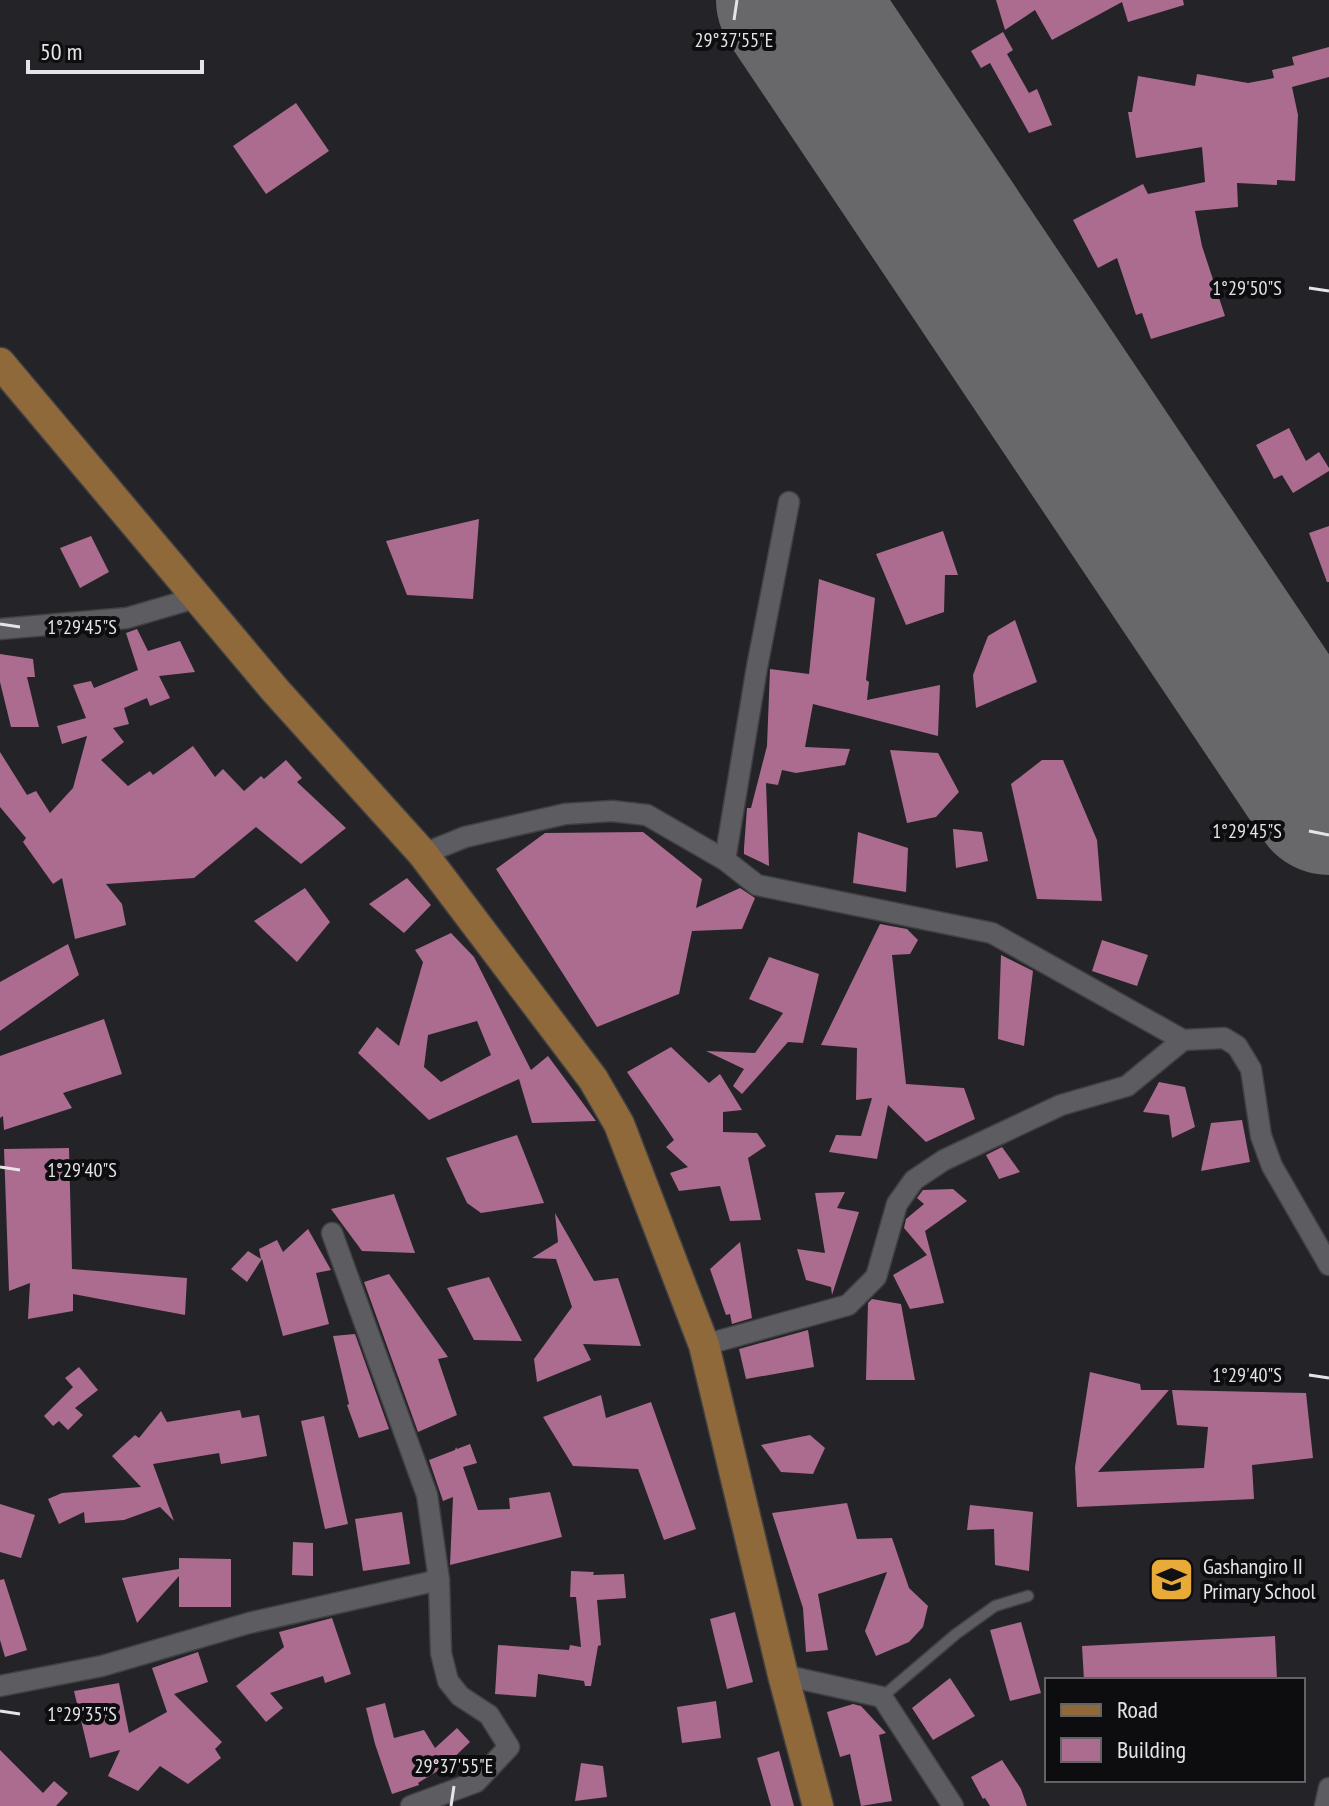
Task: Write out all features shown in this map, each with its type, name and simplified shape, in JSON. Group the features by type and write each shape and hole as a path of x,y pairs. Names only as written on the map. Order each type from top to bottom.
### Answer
{"main road":[{"path":"0,363 275,690 423,854 593,1079 619,1124 704,1345 783,1675 818,1806"}],"street":[{"path":"725,860 757,667 789,502"},
{"path":"0,629 127,618 199,597"},
{"path":"423,854 465,837 565,814 612,811 647,815 725,860 757,885 992,933 1183,1040 1224,1038 1237,1046 1251,1069 1261,1136 1272,1166 1329,1265"},
{"path":"704,1345 848,1305 876,1277 897,1204 914,1180 944,1160 1061,1105 1127,1086 1183,1040"},
{"path":"332,1233 427,1495 439,1580 441,1653 448,1681 460,1696 489,1715 509,1747 476,1782 411,1806"},
{"path":"0,1686 102,1666 249,1623 439,1580"},
{"path":"783,1675 882,1697 953,1806"},
{"path":"1325,1806 1329,1788"}],"lane":[{"path":"882,1697 956,1634 995,1606 1028,1596"}],"building":[{"path":"996,0 1183,0 1184,5 1128,22 1122,2 1052,40 1035,10 1005,30"},
{"path":"1003,32 1013,50 1007,54 1029,93 1037,89 1052,125 1029,133 990,63 981,68 971,51"},
{"path":"1329,47 1329,77 1292,87 1298,115 1295,181 1277,180 1277,185 1237,183 1238,207 1195,211 1202,246 1225,316 1151,339 1142,313 1136,315 1117,258 1098,268 1073,220 1143,184 1148,194 1205,182 1202,147 1136,158 1128,112 1132,112 1138,76 1195,86 1197,74 1248,83 1274,78 1272,70 1294,65 1292,57"},
{"path":"296,103 329,151 266,194 233,146"},
{"path":"1289,428 1306,461 1319,452 1329,468 1329,471 1293,493 1282,475 1274,479 1256,445"},
{"path":"479,519 473,599 407,595 386,541"},
{"path":"1329,526 1329,582 1327,582 1309,533"},
{"path":"943,531 958,575 945,575 944,612 906,625 876,554"},
{"path":"91,536 109,572 80,588 60,548"},
{"path":"819,579 875,598 866,680 869,682 867,700 940,685 938,736 813,704 805,747 850,749 845,765 796,773 782,770 778,785 766,783 769,866 744,854 744,848 747,808 751,808 767,746 770,669 809,674"},
{"path":"1015,620 1037,682 976,708 973,675 988,636"},
{"path":"137,629 148,651 180,641 195,672 159,676 170,698 150,706 147,698 124,708 129,724 113,728 124,742 101,760 128,786 150,771 153,775 193,746 215,777 223,769 244,791 286,760 302,778 297,782 346,828 301,864 256,827 194,878 106,884 122,904 126,925 75,939 62,878 53,884 23,842 26,838 0,807 0,752 27,795 36,791 50,813 73,788 87,736 62,744 57,726 86,718 73,685 91,681 94,688 138,670 126,633"},
{"path":"0,654 33,659 35,677 27,677 39,727 11,727 0,682"},
{"path":"890,750 938,753 959,792 936,817 907,823"},
{"path":"1042,760 1063,760 1097,840 1102,901 1037,899 1011,784"},
{"path":"953,829 982,832 988,861 956,868"},
{"path":"643,832 702,879 696,908 740,888 755,898 742,929 692,931 679,994 597,1027 496,869 545,833"},
{"path":"858,832 908,848 906,892 853,883"},
{"path":"407,878 431,905 404,933 369,904"},
{"path":"305,888 330,922 297,962 254,921"},
{"path":"880,924 907,929 918,940 910,954 892,955 906,1084 964,1088 975,1119 926,1142 888,1105 877,1159 829,1152 836,1135 861,1136 872,1098 856,1100 857,1048 821,1045"},
{"path":"451,933 474,957 531,1070 548,1056 596,1121 532,1123 519,1079 429,1120 358,1053 377,1027 399,1046 423,962 415,950","holes":["477,1021 491,1055 441,1082 424,1067 428,1035"]},
{"path":"1102,940 1148,955 1137,986 1092,971"},
{"path":"68,944 79,975 0,1031 0,982"},
{"path":"1001,955 1033,971 1024,1046 998,1039"},
{"path":"769,957 819,974 803,1043 788,1042 742,1094 733,1086 744,1069 706,1051 755,1053 783,1013 749,999"},
{"path":"104,1019 122,1074 63,1093 72,1108 4,1130 3,1116 0,1118 0,1056"},
{"path":"671,1047 709,1083 720,1074 742,1110 723,1112 723,1132 757,1133 766,1146 748,1158 761,1220 730,1221 720,1186 679,1191 670,1173 688,1167 666,1147 674,1140 627,1072"},
{"path":"1159,1082 1185,1087 1195,1127 1172,1138 1169,1115 1143,1112"},
{"path":"1242,1120 1250,1162 1201,1171 1211,1123"},
{"path":"517,1135 544,1203 481,1213 467,1203 446,1158"},
{"path":"1002,1147 1020,1172 999,1179 986,1155"},
{"path":"69,1148 72,1269 187,1278 185,1315 73,1294 73,1311 28,1319 30,1283 9,1291 4,1149"},
{"path":"953,1189 967,1201 925,1231 944,1303 910,1309 893,1275 927,1255 904,1228 906,1219 924,1204 917,1198 923,1190"},
{"path":"845,1192 837,1208 859,1212 832,1295 831,1287 806,1280 797,1249 825,1253 815,1193"},
{"path":"394,1194 415,1253 362,1251 331,1209"},
{"path":"555,1213 594,1281 618,1278 641,1346 583,1344 591,1360 537,1382 534,1359 572,1307 556,1259 532,1258 558,1242"},
{"path":"308,1229 331,1270 316,1273 329,1324 283,1336 262,1259 247,1282 231,1269 248,1251 261,1259 259,1249 277,1240 283,1252"},
{"path":"740,1242 752,1318 732,1324 710,1269"},
{"path":"389,1274 448,1357 438,1359 457,1415 418,1432 364,1282"},
{"path":"489,1277 522,1341 474,1340 447,1288"},
{"path":"872,1299 901,1304 915,1380 866,1380 868,1303"},
{"path":"808,1330 814,1367 746,1379 739,1349"},
{"path":"355,1334 389,1429 359,1438 347,1405 333,1336"},
{"path":"79,1367 98,1390 75,1408 83,1415 68,1430 59,1421 53,1426 44,1416 73,1387 65,1378"},
{"path":"1090,1372 1140,1384 1141,1390 1169,1390 1098,1472 1204,1468 1208,1427 1177,1425 1172,1390 1306,1393 1313,1458 1252,1465 1254,1499 1077,1507 1075,1467"},
{"path":"601,1395 606,1418 651,1402 696,1529 664,1540 638,1469 573,1466 543,1417"},
{"path":"240,1410 242,1418 259,1415 267,1456 221,1464 219,1453 153,1464 174,1521 160,1507 124,1520 85,1523 84,1512 59,1524 48,1499 62,1493 141,1487 112,1456 135,1435 139,1438 161,1411 167,1422"},
{"path":"324,1416 348,1524 325,1529 301,1421"},
{"path":"810,1435 825,1448 813,1474 781,1472 761,1445"},
{"path":"470,1444 477,1463 463,1467 478,1510 510,1509 509,1498 550,1492 562,1537 450,1565 453,1497 443,1501 429,1460"},
{"path":"847,1503 857,1539 892,1538 909,1588 928,1606 923,1627 909,1642 876,1656 865,1631 887,1572 818,1594 828,1650 806,1652 803,1608 772,1513"},
{"path":"0,1504 35,1515 21,1558 0,1552"},
{"path":"970,1505 1033,1512 1029,1571 995,1565 994,1529 967,1530"},
{"path":"402,1512 410,1564 363,1571 355,1519"},
{"path":"293,1542 313,1543 313,1576 292,1575"},
{"path":"179,1558 231,1559 231,1607 179,1607 179,1576 137,1623 122,1578 179,1569"},
{"path":"571,1571 594,1572 593,1575 624,1574 626,1598 597,1600 601,1645 598,1646 591,1686 585,1686 584,1681 538,1674 536,1697 495,1694 498,1645 569,1650 570,1645 581,1647 576,1597 570,1597"},
{"path":"4,1579 27,1650 5,1657 0,1640 0,1580"},
{"path":"735,1612 753,1682 727,1689 710,1619"},
{"path":"332,1618 351,1674 325,1683 323,1676 270,1693 283,1708 266,1722 236,1686 284,1647 279,1632"},
{"path":"1021,1622 1041,1693 1010,1701 990,1630"},
{"path":"1275,1636 1277,1678 1084,1678 1082,1646"},
{"path":"198,1652 208,1682 174,1694 222,1742 215,1749 221,1758 188,1784 160,1766 138,1791 108,1776 120,1750 90,1758 74,1691 119,1683 129,1733 167,1712 152,1668"},
{"path":"950,1678 975,1716 933,1740 912,1708"},
{"path":"716,1701 721,1738 682,1743 677,1707"},
{"path":"385,1703 394,1738 424,1730 435,1748 457,1728 470,1742 419,1785 392,1794 366,1708"},
{"path":"853,1704 861,1706 886,1733 879,1735 892,1801 861,1806 850,1754 840,1757 827,1712"},
{"path":"0,1750 43,1793 54,1781 68,1793 56,1806 0,1806"},
{"path":"779,1751 794,1806 771,1806 757,1758"},
{"path":"1002,1760 1021,1789 1027,1806 990,1806 971,1777"},
{"path":"581,1763 603,1766 607,1797 575,1801"}],"runway":[{"path":"795,0 1329,796"}],"place":[{"name":"Gashangiro II Primary School","path":"1172,1579"}]}
